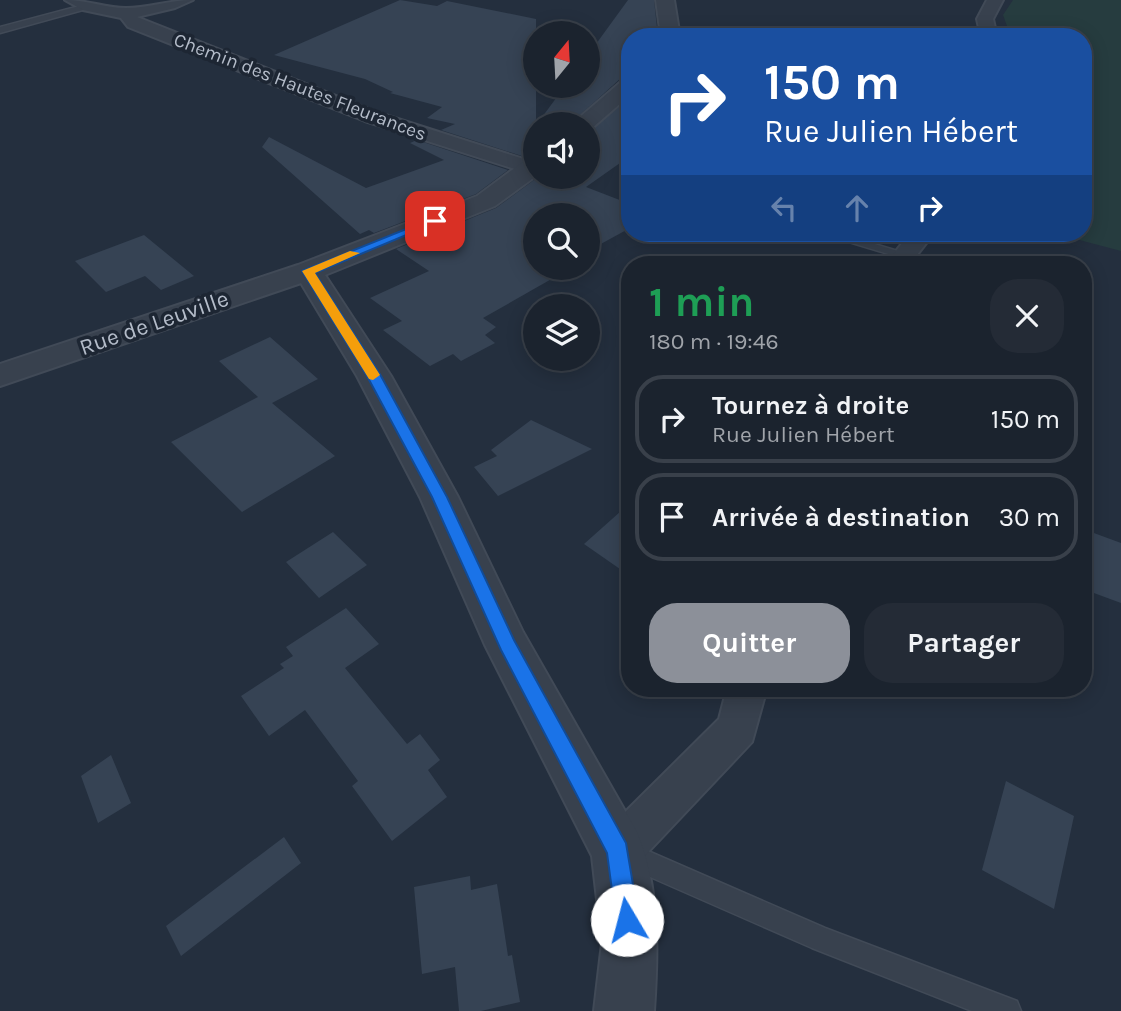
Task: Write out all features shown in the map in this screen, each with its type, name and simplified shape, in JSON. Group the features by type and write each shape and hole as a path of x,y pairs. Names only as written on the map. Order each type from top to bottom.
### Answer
{"street":[{"path":"128,16 185,0"},
{"path":"665,0 670,28"},
{"path":"987,28 985,19 995,0"},
{"name":"Chemin des Hautes Fleurances","path":"80,3 128,16 134,24 372,117 523,163"},
{"path":"597,112 621,92"},
{"name":"Rue de Leuville","path":"0,375 308,271 485,201 523,173"},
{"path":"903,256 915,242"},
{"path":"308,271 368,367 439,497 507,645 618,851 631,943 624,1011"},
{"path":"618,851 737,729 745,697"}],"lane":[{"path":"0,30 80,3"},
{"path":"851,242 892,256"},
{"path":"618,851 821,939 1007,1011"}],"green space":[{"path":"1013,0 1121,0 1121,251 1087,242 1092,242 1092,28 1008,28 1003,15"}],"building":[{"path":"400,0 437,6 447,1 536,19 523,21 523,98 536,98 536,112 523,112 523,156 441,130 455,124 427,118 442,107 390,93 393,92 365,79 274,55"},
{"path":"628,0 654,0 657,28 621,28 621,78 600,97 600,38"},
{"path":"556,98 599,98 583,112 546,112"},
{"path":"621,105 621,162 600,177 600,122"},
{"path":"269,137 366,188 444,160 410,143 417,140 508,170 476,194 374,233 369,230 360,234 262,147"},
{"path":"523,188 591,189 621,201 621,233 600,244 600,203 523,203 523,280 550,280 483,318 496,327 485,335 495,343 461,361 453,354 430,366 383,330 402,321 370,298 429,271 396,249 496,208"},
{"path":"144,235 194,276 161,290 145,276 106,292 75,261"},
{"path":"270,337 318,379 272,403 335,456 242,512 171,442 258,397 219,361"},
{"path":"531,420 592,449 498,496 474,467 497,456 491,450"},
{"path":"621,511 621,570 584,544"},
{"path":"333,532 367,565 319,598 286,562"},
{"path":"1092,532 1121,543 1121,603 1092,592"},
{"path":"346,608 379,644 345,668 407,744 420,734 440,760 428,770 447,797 392,841 352,786 358,781 305,710 269,736 241,696 284,668 280,664 293,656 286,647"},
{"path":"111,755 131,803 98,823 81,776"},
{"path":"1006,781 1074,816 1054,909 982,870"},
{"path":"284,837 301,863 181,956 166,926"},
{"path":"470,876 471,890 497,884 508,956 512,955 520,1002 481,1011 459,1011 455,967 422,974 414,887"}],"slow traffic":[{"path":"354,253 308,271 373,375"}],"route":[{"path":"435,221 308,271 374,376 439,497 507,645 618,851 627,920"}]}
